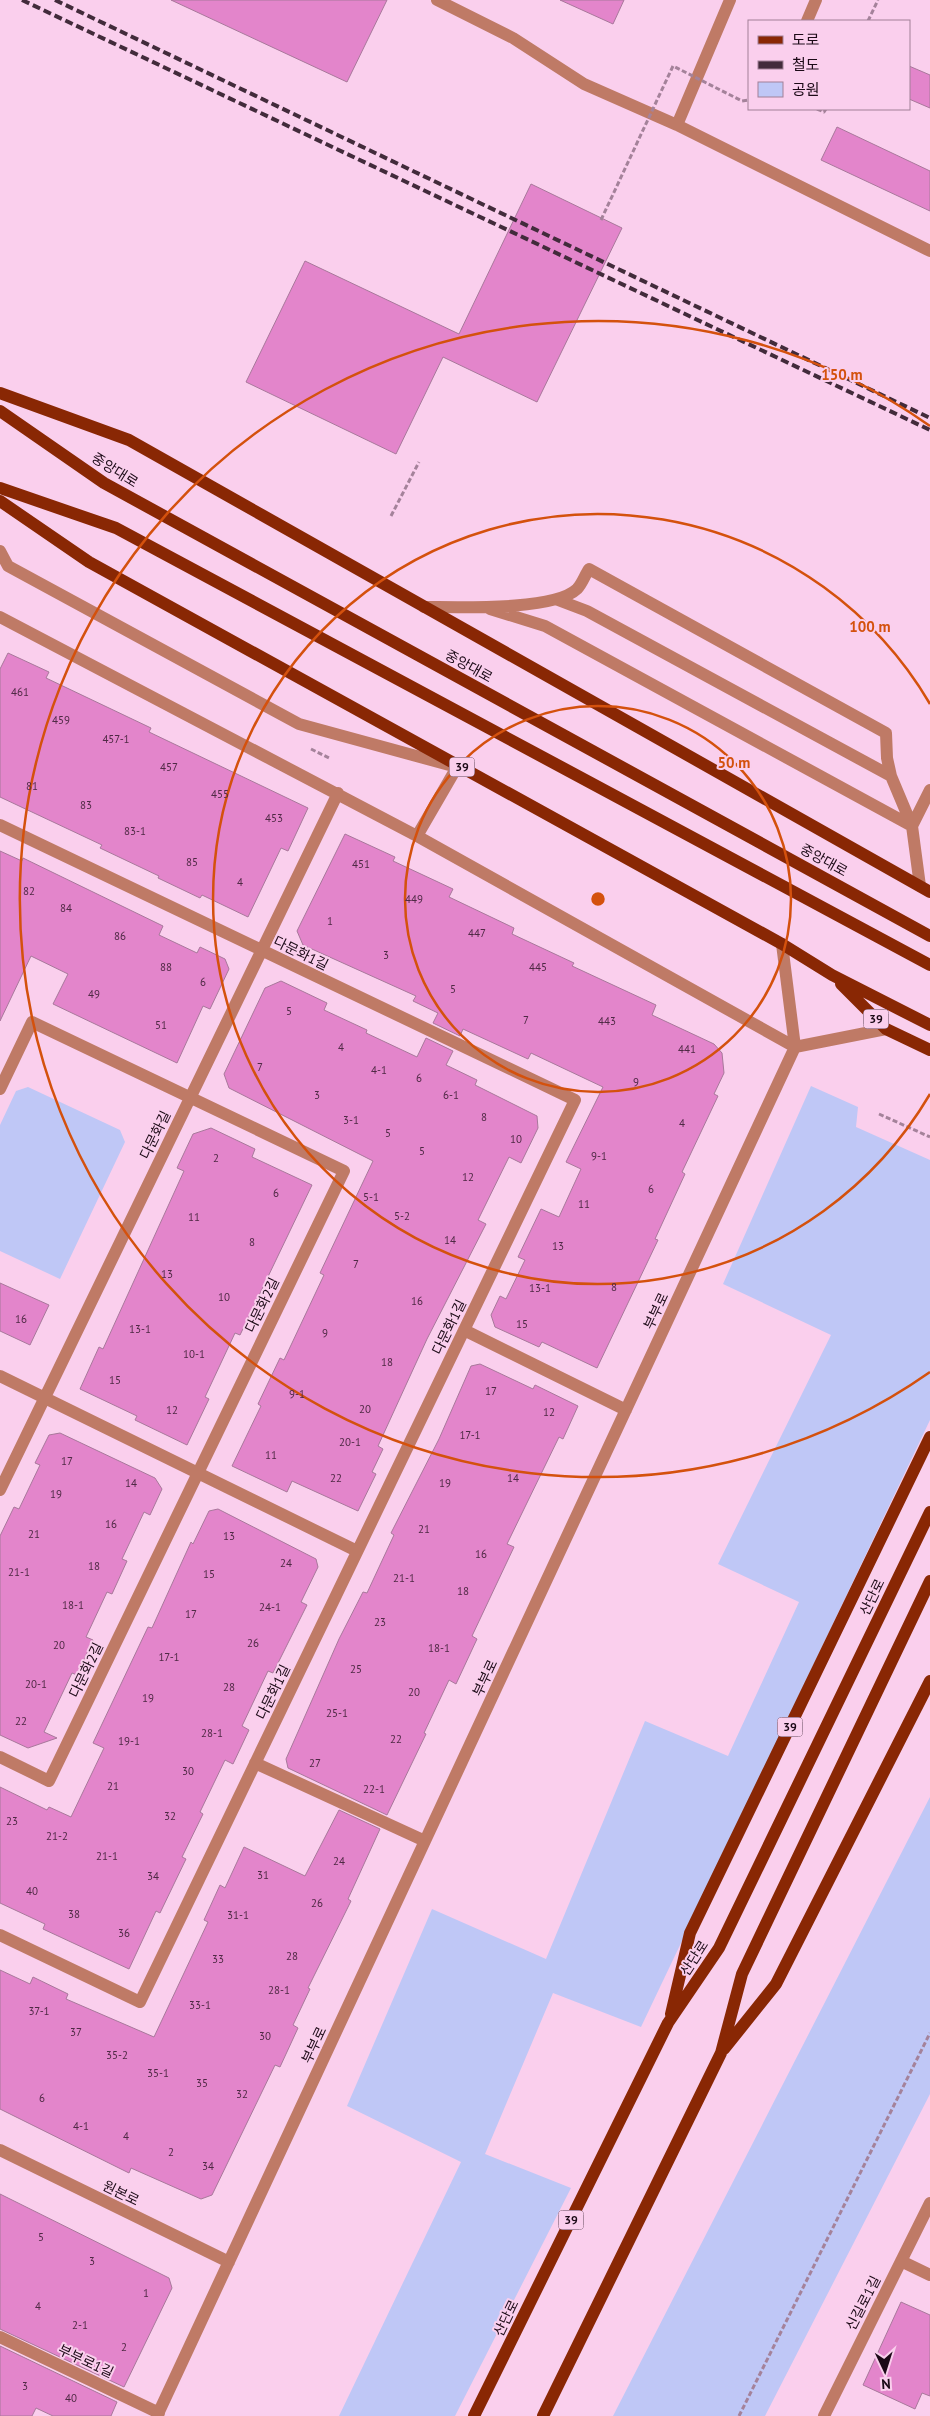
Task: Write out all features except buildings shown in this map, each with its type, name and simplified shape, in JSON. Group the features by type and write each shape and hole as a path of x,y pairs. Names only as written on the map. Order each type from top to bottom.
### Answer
{"main road":[{"path":"0,393 128,440 925,889"},
{"name":"중앙대로","path":"0,411 104,483 930,936"},
{"path":"0,488 116,528 930,965"},
{"name":"39","path":"0,501 89,562 782,944 832,975 930,1025"},
{"name":"39","path":"832,975 886,1029 930,1050"},
{"name":"39","path":"668,2023 690,1933 930,1437"},
{"name":"산단로","path":"474,2416 668,2023 719,1948 930,1512"},
{"path":"543,2416 720,2053 742,1974 930,1581"},
{"path":"720,2053 776,1984 930,1681"}],"street":[{"path":"437,0 513,38 584,84 677,125 930,251"},
{"path":"677,125 730,0"},
{"path":"807,20 816,0"},
{"path":"0,551 8,566 299,724 460,767 417,836"},
{"path":"424,607 483,607 558,600 577,589 589,569 886,733 887,758 891,776 912,826 925,889"},
{"path":"558,600 587,611 891,776"},
{"path":"483,607 545,626 912,826"},
{"path":"0,617 338,793 795,1047 886,1029"},
{"path":"912,826 930,790"},
{"name":"다문화길","path":"0,1490 338,793"},
{"name":"다문화1길","path":"0,825 575,1100 140,2002 0,1935"},
{"path":"782,944 795,1047"},
{"name":"다문화2길","path":"0,1088 32,1022 344,1171 49,1781 0,1757"},
{"name":"부부로","path":"158,2414 795,1047"},
{"path":"464,1330 626,1410"},
{"path":"0,1376 357,1551"},
{"path":"255,1763 425,1841"},
{"name":"원본로","path":"0,2150 229,2262"},
{"name":"신길로1길","path":"824,2416 930,2203"},
{"path":"901,2261 930,2276"},
{"name":"부부로1길","path":"0,2337 158,2414"}],"path":[{"path":"868,20 878,0"},
{"path":"601,220 673,66 742,101 748,100"},
{"path":"390,516 419,462"},
{"path":"307,748 331,759"},
{"path":"879,1114 930,1137"},
{"path":"739,2416 930,2033"}],"green space":[{"path":"811,1086 858,1107 856,1127 930,1160 930,1420 641,2027 553,1993 485,2154 571,2188 455,2416 339,2416 461,2162 347,2106 432,1909 546,1959 645,1721 728,1756 799,1602 718,1564 831,1335 723,1284"},
{"path":"28,1087 120,1130 125,1142 60,1279 0,1251 0,1125 16,1091"},
{"path":"930,1797 930,2094 765,2416 613,2416"}],"railway":[{"path":"22,0 930,430"},
{"path":"55,0 930,418"}]}
